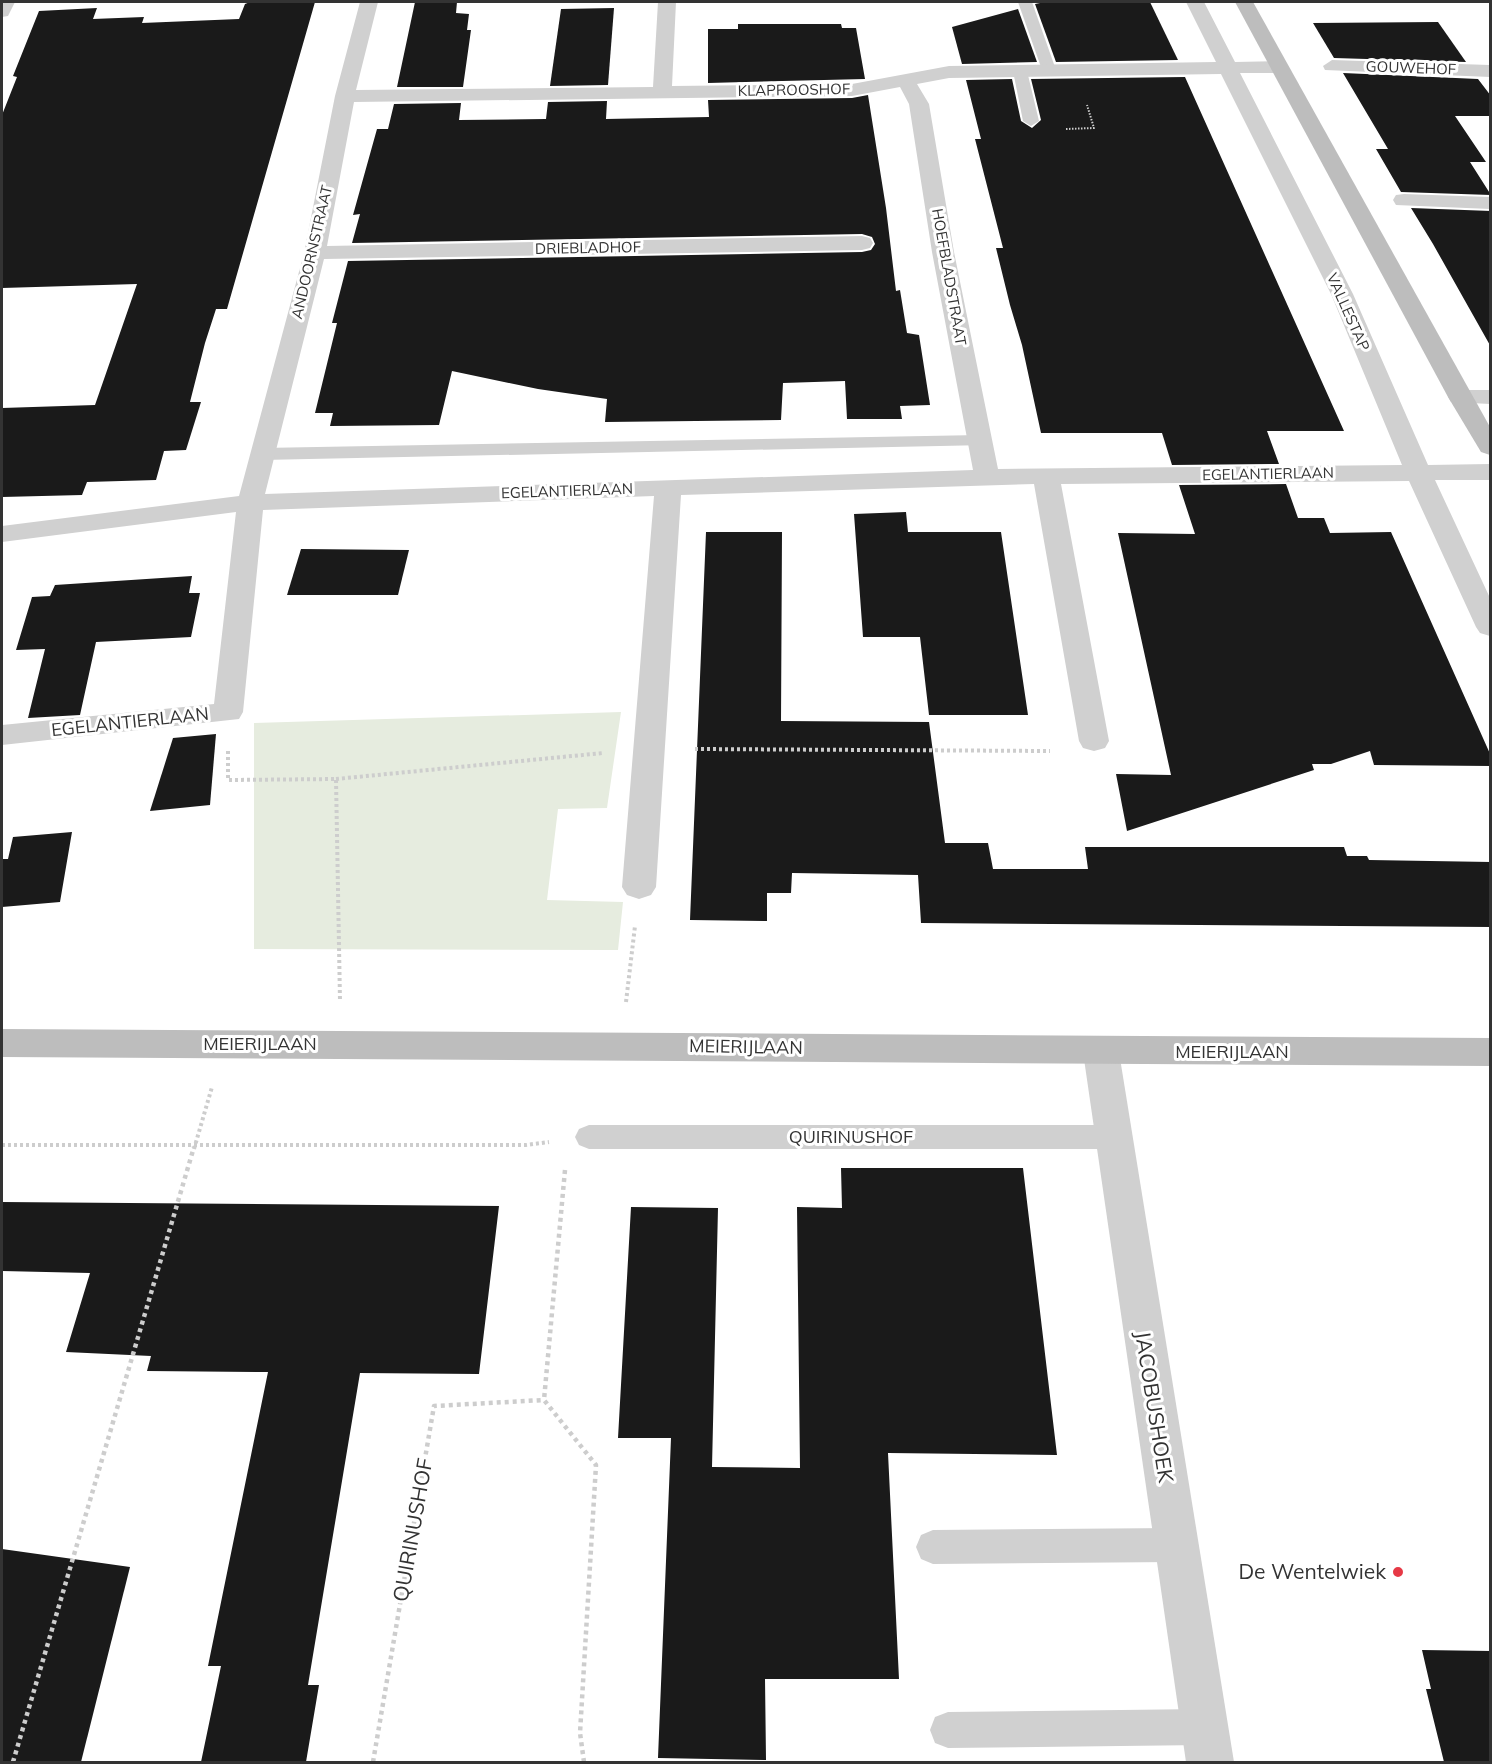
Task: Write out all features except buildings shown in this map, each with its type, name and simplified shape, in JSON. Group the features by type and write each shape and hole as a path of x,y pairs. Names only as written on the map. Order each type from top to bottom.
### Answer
{"street":[{"path":"2,12 6,2"},
{"name":"ANDOORNSTRAAT","path":"250,502 315,253 345,96 369,2"},
{"path":"662,92 667,2"},
{"name":"VALLESTAP","path":"1195,2 1342,294 1418,472 1491,627"},
{"path":"1244,2 1460,397 1491,447"},
{"name":"GOUWEHOF","path":"1332,66 1491,71"},
{"name":"KLAPROOSHOF","path":"345,96 852,90 949,72 1278,67"},
{"name":"HOEFBLADSTRAAT","path":"905,79 919,104 943,252 987,477"},
{"path":"1404,200 1491,203"},
{"name":"DRIEBLADHOF","path":"315,253 862,243"},
{"path":"1460,397 1491,397"},
{"name":"EGELANTIERLAAN","path":"2,534 250,502 987,477 1491,471"},
{"path":"1046,476 1094,741"},
{"path":"639,887 647,749 668,488"},
{"name":"EGELANTIERLAAN","path":"2,735 228,711 250,502"},
{"name":"MEIERIJLAAN","path":"2,1043 224,1043 1101,1052 1491,1052"},
{"name":"JACOBUSHOEK","path":"1101,1052 1207,1745"}],"lane":[{"path":"1025,2 1049,70"},
{"path":"1020,71 1031,121"},
{"path":"262,454 980,441"},
{"name":"QUIRINUSHOF","path":"589,1137 1113,1137"},
{"path":"933,1546 1175,1545"},
{"path":"948,1730 1207,1745"}],"path":[{"path":"1031,121 1051,129 1094,128 1077,70"},
{"path":"228,711 228,780 336,779 647,749 1073,751 1094,741"},
{"path":"336,779 340,1044"},
{"path":"13,1762 224,1043"},
{"path":"2,1145 195,1143 526,1145 558,1141"},
{"path":"566,1163 544,1400 596,1465 580,1733 584,1762"},
{"name":"QUIRINUSHOF","path":"373,1762 434,1406 544,1400"}],"shaded area":[{"path":"621,712 607,808 558,809 547,900 623,902 618,950 254,949 254,723"}],"place":[{"name":"De Wentelwiek","path":"1398,1572"}]}
